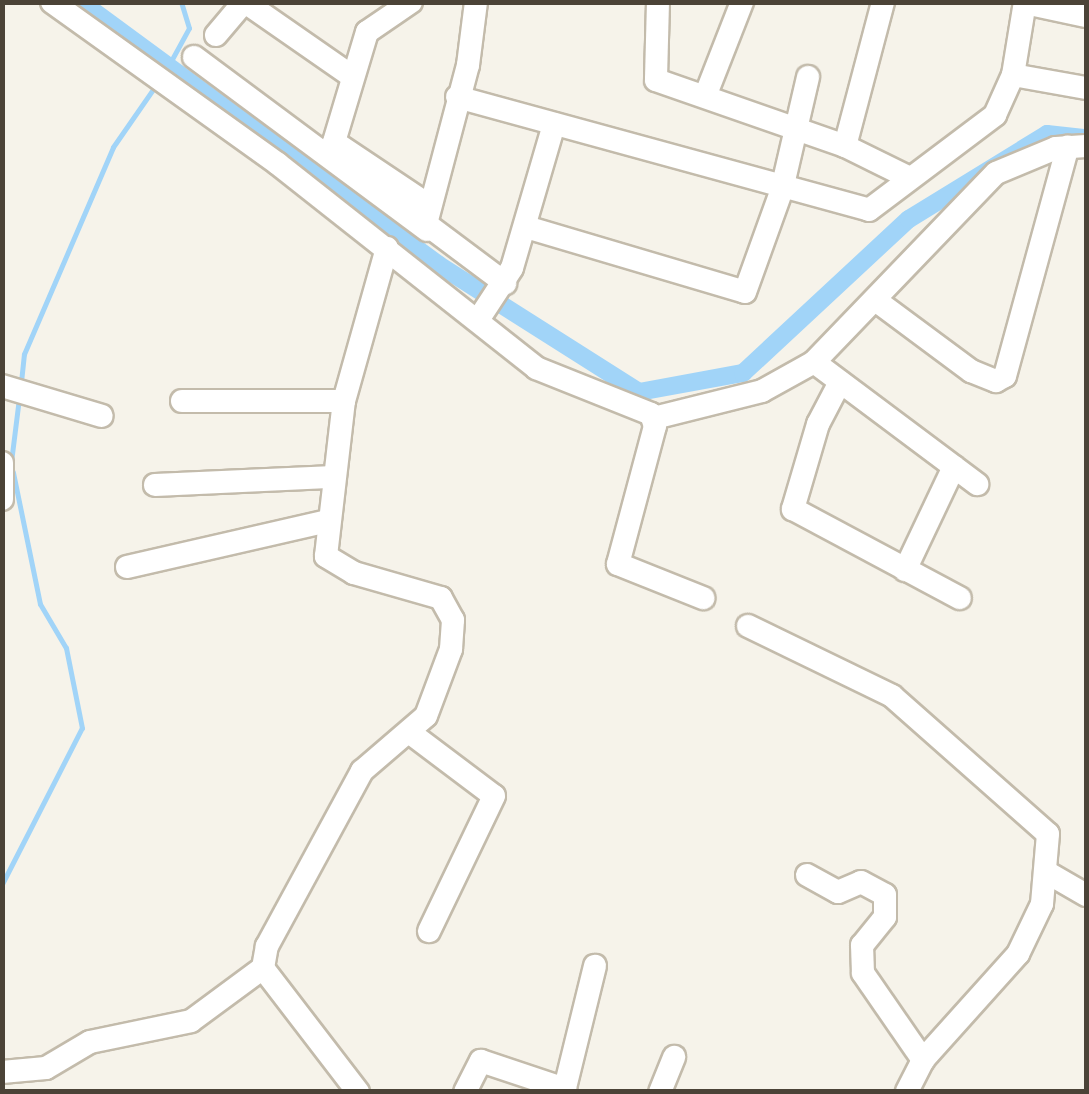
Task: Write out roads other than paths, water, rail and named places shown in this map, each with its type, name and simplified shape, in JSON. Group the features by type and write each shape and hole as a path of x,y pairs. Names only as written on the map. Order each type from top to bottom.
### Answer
{"street":[{"path":"52,2 482,316 536,368 654,418 762,391 814,362 878,302 974,191 1013,164 1077,146"},
{"path":"216,35 245,2 353,77"},
{"path":"411,2 366,32 335,146 429,218 502,287"},
{"path":"429,218 476,2"},
{"path":"658,2 650,74 845,146 910,178"},
{"path":"706,94 742,2"},
{"path":"845,146 883,2"},
{"path":"456,97 870,210 995,115 1012,75 1025,3 1086,16"},
{"path":"194,56 429,218"},
{"path":"1012,75 1086,88"},
{"path":"526,228 746,292 782,189 808,78"},
{"path":"482,316 502,287 526,228 554,124"},
{"path":"878,302 971,370 996,381 1004,376 1077,146"},
{"path":"2,1072 46,1068 90,1042 191,1021 262,968 266,946 362,771 409,732 433,704 451,649 450,610 435,594 330,561 328,521 344,400 387,248"},
{"path":"814,362 977,484"},
{"path":"840,382 793,509 960,598"},
{"path":"12,389 102,416"},
{"path":"182,400 344,400"},
{"path":"654,418 618,564 703,598"},
{"path":"2,463 2,498"},
{"path":"905,570 954,467"},
{"path":"155,485 334,477"},
{"path":"126,567 328,521"},
{"path":"748,626 924,719 967,770 1042,825 1048,873 1011,965 923,1060 907,1092"},
{"path":"409,732 494,796 429,930"},
{"path":"1048,873 1086,895"},
{"path":"808,876 838,892 860,882 885,895 886,917 862,945 863,973 923,1060"},
{"path":"465,1092 481,1061 565,1090 596,966"},
{"path":"262,968 354,1086 382,1092"},
{"path":"660,1092 674,1057"}],"waterway":[{"path":"81,2 439,265 639,392 743,373 909,219 1047,134 1086,138"},
{"path":"165,72 189,28 181,2"},
{"path":"21,382 24,354 113,147 156,85"},
{"path":"11,462 19,398"},
{"path":"2,884 82,728 66,648 40,604 13,472"}]}
